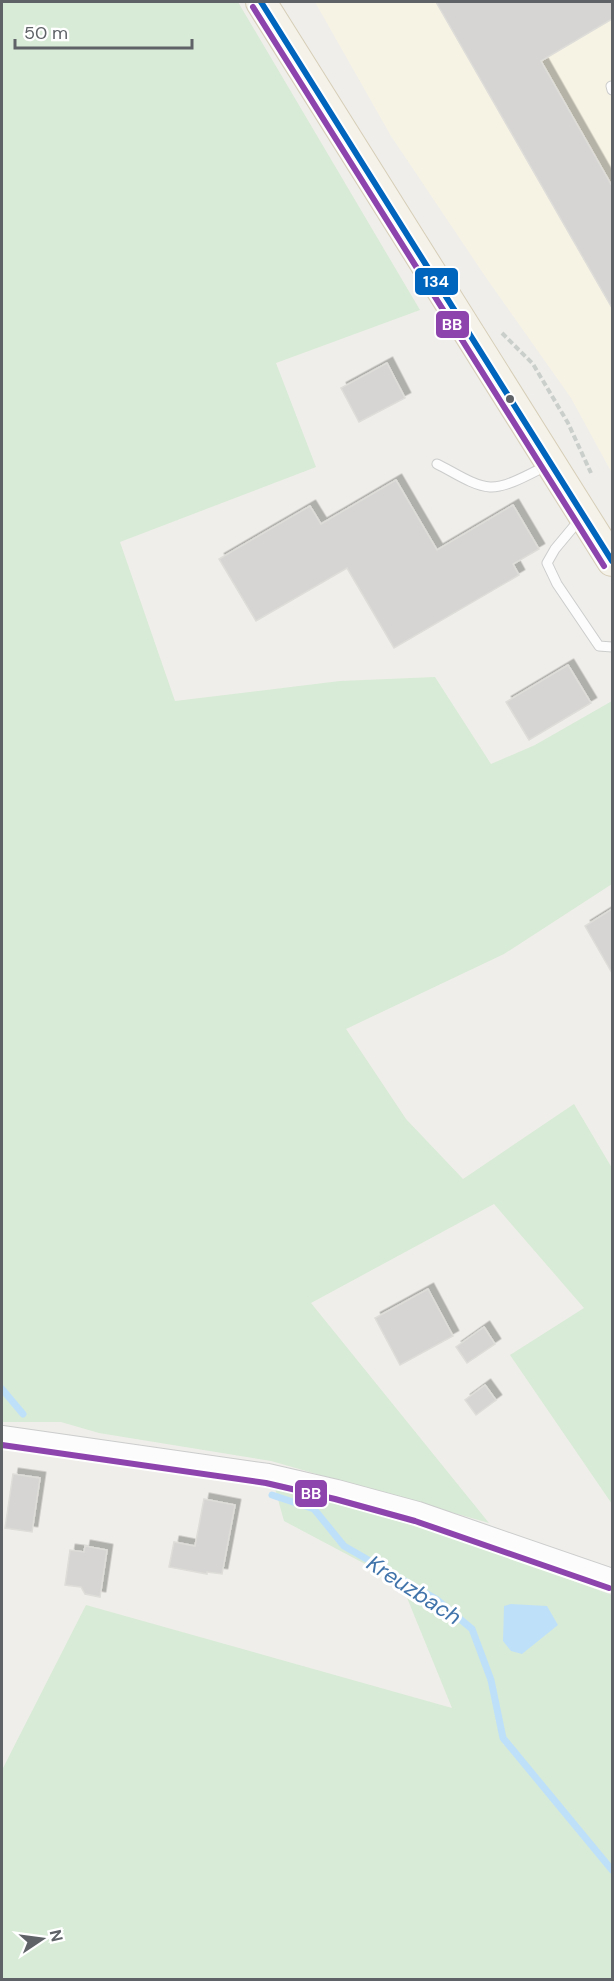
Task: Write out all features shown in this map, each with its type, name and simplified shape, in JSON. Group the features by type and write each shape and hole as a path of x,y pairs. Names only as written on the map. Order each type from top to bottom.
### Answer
{"main road":[{"path":"261,2 612,561"}],"street":[{"path":"2,1436 268,1474 337,1490 418,1512 612,1579"}],"lane":[{"path":"437,464 466,479 490,487 517,481 551,464"},
{"path":"583,515 555,549 547,563 557,584 599,646 612,647"}],"shaded area":[{"path":"315,2 612,2 612,473 571,398 487,279 391,136"}],"green space":[{"path":"2,2 238,2 420,310 276,363 316,467 120,542 175,701 340,681 435,677 491,764 535,745 612,701 612,884 504,954 346,1029 406,1119 463,1179 574,1104 612,1168 612,1504 510,1355 584,1308 494,1204 311,1303 489,1523 271,1461 99,1433 61,1422 2,1422"},
{"path":"274,1485 459,1539 612,1595 612,1979 2,1979 2,1770 86,1605 452,1708 401,1583 284,1521"}],"water":[{"path":"511,1604 547,1606 558,1625 522,1654 511,1651 503,1641 504,1606"}],"building":[{"path":"436,2 612,2 612,19 541,61 612,186 612,308"},
{"path":"387,363 405,398 359,422 341,388"},
{"path":"396,480 437,550 513,505 539,549 513,564 519,575 394,648 347,568 256,621 219,559 310,506 321,524"},
{"path":"568,665 591,703 529,740 506,702"},
{"path":"612,909 612,973 585,926"},
{"path":"428,1289 453,1336 400,1365 375,1318"},
{"path":"484,1327 495,1344 467,1363 456,1347"},
{"path":"485,1385 496,1400 476,1415 465,1400"},
{"path":"13,1474 40,1478 32,1532 5,1528"},
{"path":"204,1499 235,1505 222,1574 207,1572 207,1574 169,1567 174,1542 195,1546"},
{"path":"85,1546 107,1550 100,1597 85,1594 81,1587 65,1585 70,1550 84,1552"}],"waterway":[{"name":"Kreuzbach","path":"2,1389 23,1414"},
{"name":"Kreuzbach","path":"272,1495 314,1509 344,1546 436,1599 472,1629 491,1680 503,1738 612,1870"}],"transit line":[{"name":"134","path":"261,2 612,561"},
{"name":"BB","path":"253,7 604,566"},
{"name":"BB","path":"2,1445 266,1483 335,1499 415,1521 609,1588"}]}
